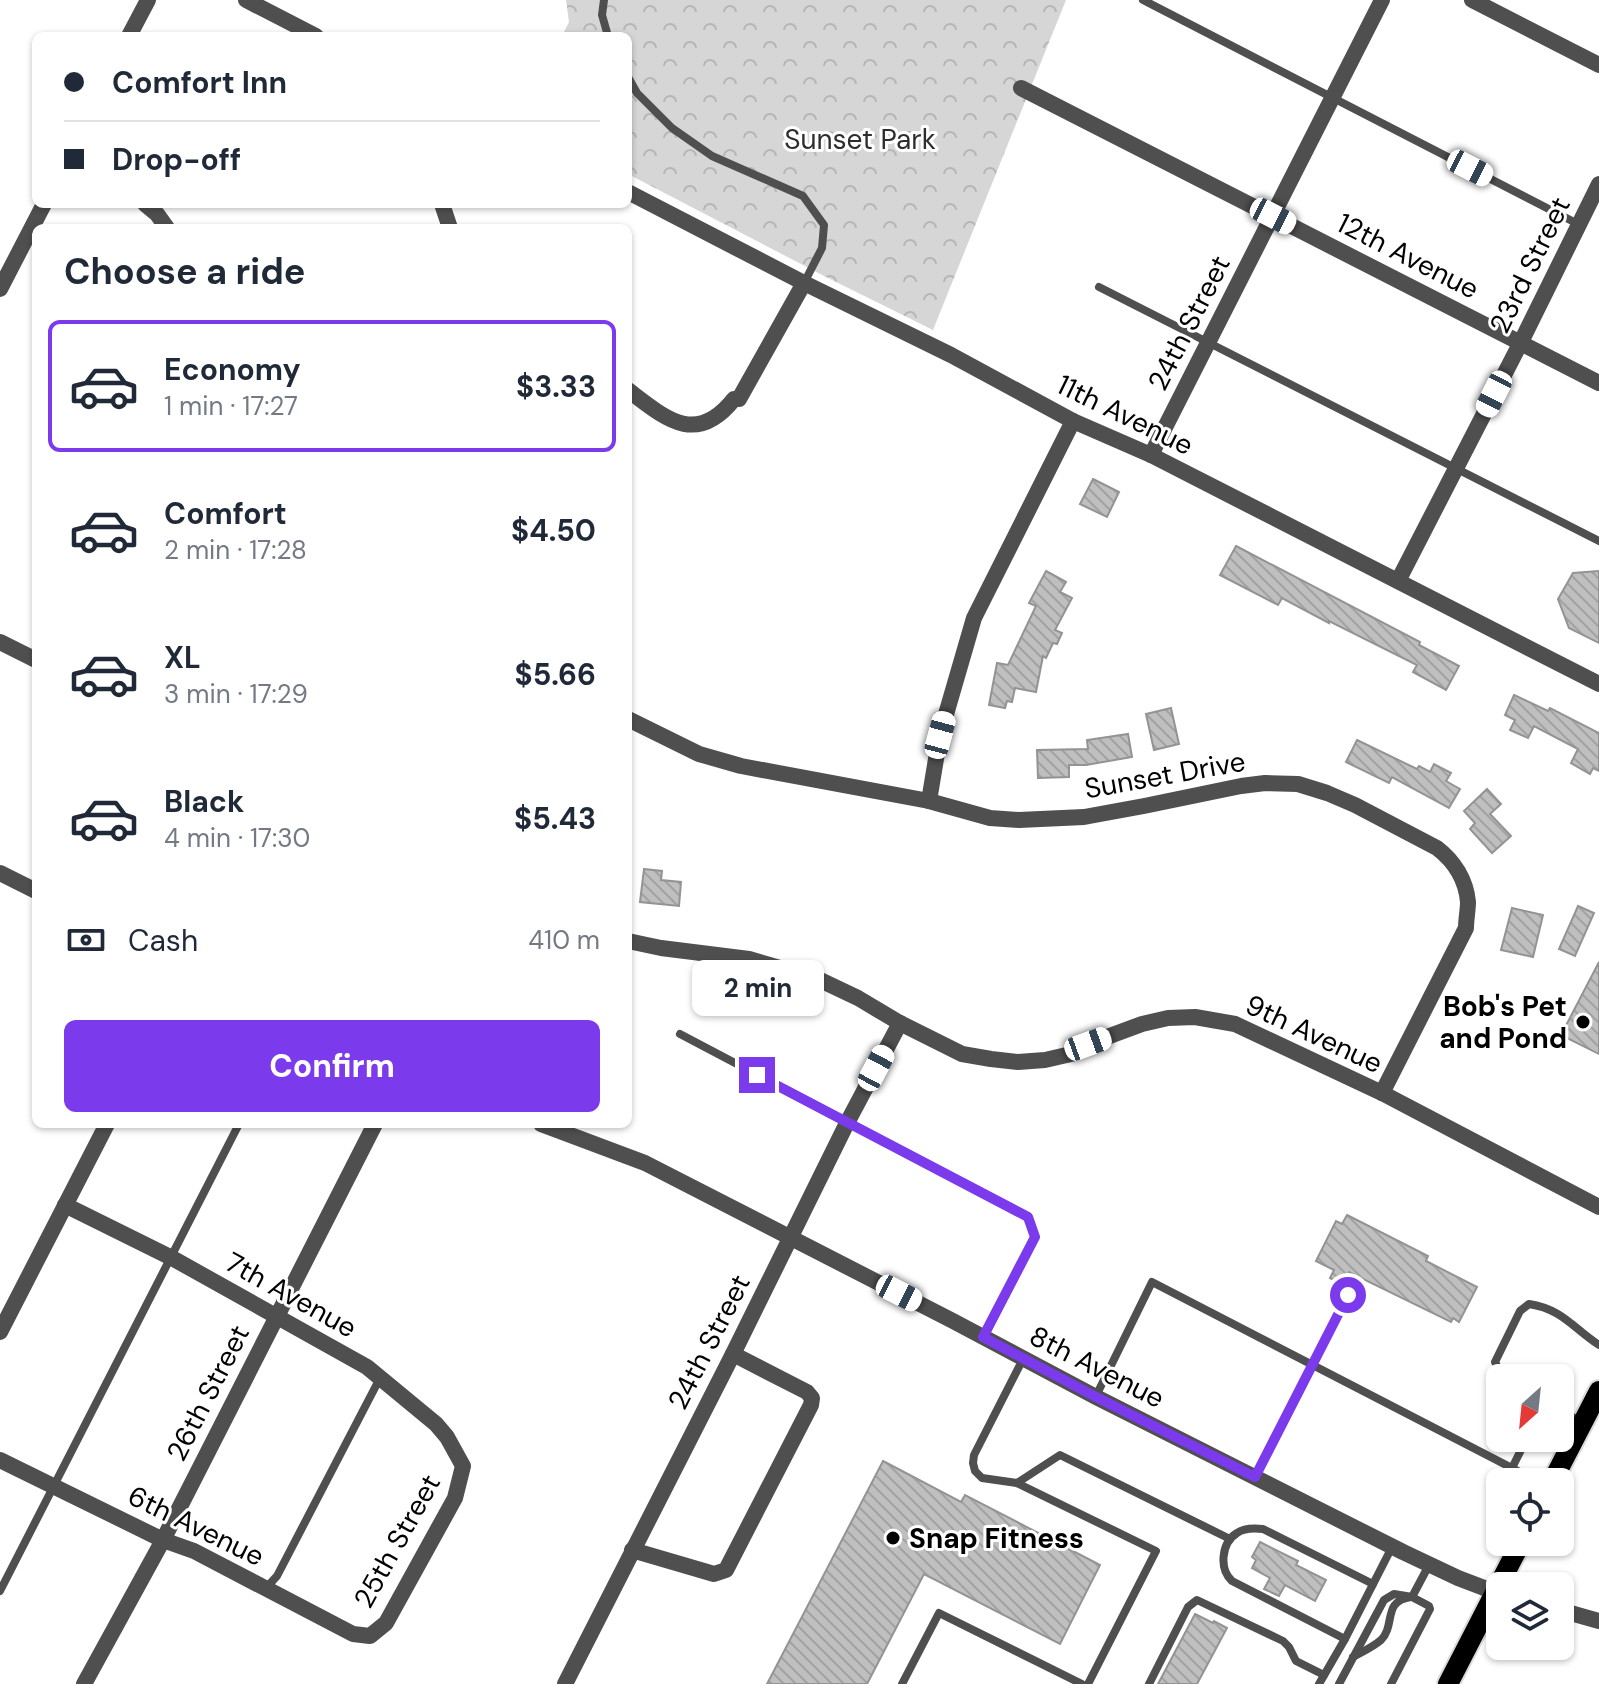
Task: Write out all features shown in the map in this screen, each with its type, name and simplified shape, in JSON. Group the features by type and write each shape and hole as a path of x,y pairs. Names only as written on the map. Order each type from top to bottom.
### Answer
{"main road":[{"path":"1559,1468 1599,1391"},
{"path":"1448,1684 1486,1616"}],"street":[{"path":"131,32 148,0"},
{"path":"246,0 308,32"},
{"name":"24th Street","path":"1151,455 1382,0"},
{"path":"1472,0 1599,65"},
{"name":"12th Avenue","path":"1021,88 1599,383"},
{"name":"23rd Street","path":"1398,581 1599,184"},
{"name":"11th Avenue","path":"632,194 951,355 1073,421 1151,455 1599,684"},
{"path":"150,208 164,224"},
{"path":"0,289 32,227"},
{"path":"632,393 664,418 677,423 690,425 715,418 734,399 739,399 804,283"},
{"path":"929,801 940,735 974,618 1073,421"},
{"path":"0,642 32,658"},
{"name":"Sunset Drive","path":"632,721 699,754 741,766 929,801 990,818 1084,817 1265,783 1298,784 1355,805 1448,856 1456,866 1468,901 1466,928 1382,1093"},
{"path":"0,873 32,889"},
{"name":"9th Avenue","path":"632,942 749,959 785,968 858,998 962,1054 1018,1062 1071,1054 1088,1044 1168,1018 1209,1018 1235,1024 1382,1093 1599,1207"},
{"name":"24th Street","path":"565,1684 900,1023"},
{"path":"0,1332 105,1128"},
{"name":"26th Street","path":"84,1684 163,1540 373,1128"},
{"name":"8th Avenue","path":"552,1128 645,1163 1392,1547 1486,1589"},
{"name":"7th Avenue","path":"65,1205 172,1258 367,1367 436,1424 463,1466"},
{"path":"632,1550 714,1574 726,1570 812,1398 807,1392 733,1354"},
{"name":"6th Avenue","path":"0,1460 163,1540 194,1551 353,1634 370,1636"},
{"name":"25th Street","path":"370,1636 386,1623 455,1498 463,1466"},
{"path":"1574,1614 1599,1621"}],"lane":[{"path":"604,0 602,15 607,32"},
{"path":"1143,0 1579,224"},
{"path":"632,84 672,128 712,156 803,196 824,225 822,248 804,283"},
{"path":"1099,287 1599,541"},
{"path":"680,1034 1028,1217 1035,1237 983,1337"},
{"path":"0,1591 237,1128"},
{"path":"1096,1397 1152,1282 1512,1468 1520,1452"},
{"path":"1255,1477 1348,1295"},
{"path":"1496,1364 1520,1311 1529,1304 1543,1306 1568,1319 1599,1345"},
{"path":"902,1684 939,1613 1085,1684 1156,1551 1017,1483 982,1478 975,1471 974,1455 1023,1359"},
{"path":"266,1589 277,1576 380,1378"},
{"path":"1574,1418 1583,1422"},
{"path":"1017,1483 1060,1455 1230,1539"},
{"path":"1345,1639 1232,1581 1226,1575 1223,1561 1230,1539 1239,1532 1254,1528 1270,1531 1373,1584"},
{"path":"1149,1684 1188,1607 1194,1601 1200,1601 1283,1641 1296,1661 1322,1680 1392,1547"},
{"path":"1352,1657 1380,1641 1387,1630 1393,1607 1400,1600 1412,1597 1429,1565"},
{"path":"1339,1684 1384,1600 1398,1593 1412,1597 1430,1609 1391,1684"}],"green space":[{"name":"Sunset Park","path":"566,0 1066,0 933,330 632,176 632,32 564,32 569,22"}],"building":[{"path":"1093,479 1119,492 1107,517 1080,504"},
{"path":"1236,546 1420,642 1419,645 1459,666 1446,690 1413,672 1417,665 1282,598 1278,605 1220,575"},
{"path":"1046,571 1066,582 1060,592 1072,598 1055,630 1062,633 1046,658 1043,656 1036,692 1015,688 1012,702 1007,701 1005,708 989,705 997,663 1008,665 1036,606 1029,603"},
{"path":"1599,571 1599,643 1569,628 1558,599 1573,573"},
{"path":"1514,695 1548,711 1550,708 1599,733 1599,771 1593,768 1590,774 1571,763 1578,749 1534,726 1528,738 1510,730 1515,720 1505,715"},
{"path":"1171,708 1179,744 1154,750 1146,714"},
{"path":"1128,734 1132,757 1069,765 1069,777 1038,778 1037,750 1088,749 1087,740"},
{"path":"1357,740 1417,769 1419,766 1430,772 1434,764 1451,773 1446,781 1460,789 1449,808 1392,777 1389,783 1346,762"},
{"path":"1487,789 1501,804 1490,814 1511,836 1492,853 1470,829 1475,823 1464,811"},
{"path":"644,869 662,871 661,880 681,882 679,906 640,902"},
{"path":"1578,906 1594,913 1575,956 1559,949"},
{"path":"1512,908 1543,915 1533,957 1501,950"},
{"name":"Bob's Pet and Pond","path":"1599,962 1599,1054 1561,1035"},
{"path":"1347,1215 1428,1256 1426,1261 1477,1287 1459,1322 1453,1318 1451,1322 1349,1272 1343,1285 1330,1278 1334,1270 1316,1261 1336,1221 1342,1224"},
{"path":"883,1461 961,1502 965,1495 1100,1565 1060,1644 924,1574 867,1684 767,1684"},
{"path":"1260,1542 1298,1561 1296,1565 1326,1580 1315,1601 1285,1585 1279,1596 1264,1589 1270,1578 1252,1568 1256,1560 1252,1557"},
{"path":"1195,1614 1227,1628 1197,1684 1158,1684"}],"place":[{"name":"Bob's Pet and Pond","path":"1583,1022"},
{"name":"Snap Fitness","path":"893,1538"}],"route":[{"path":"757,1075 1028,1217 1035,1237 983,1337 1255,1477 1348,1295"}]}
